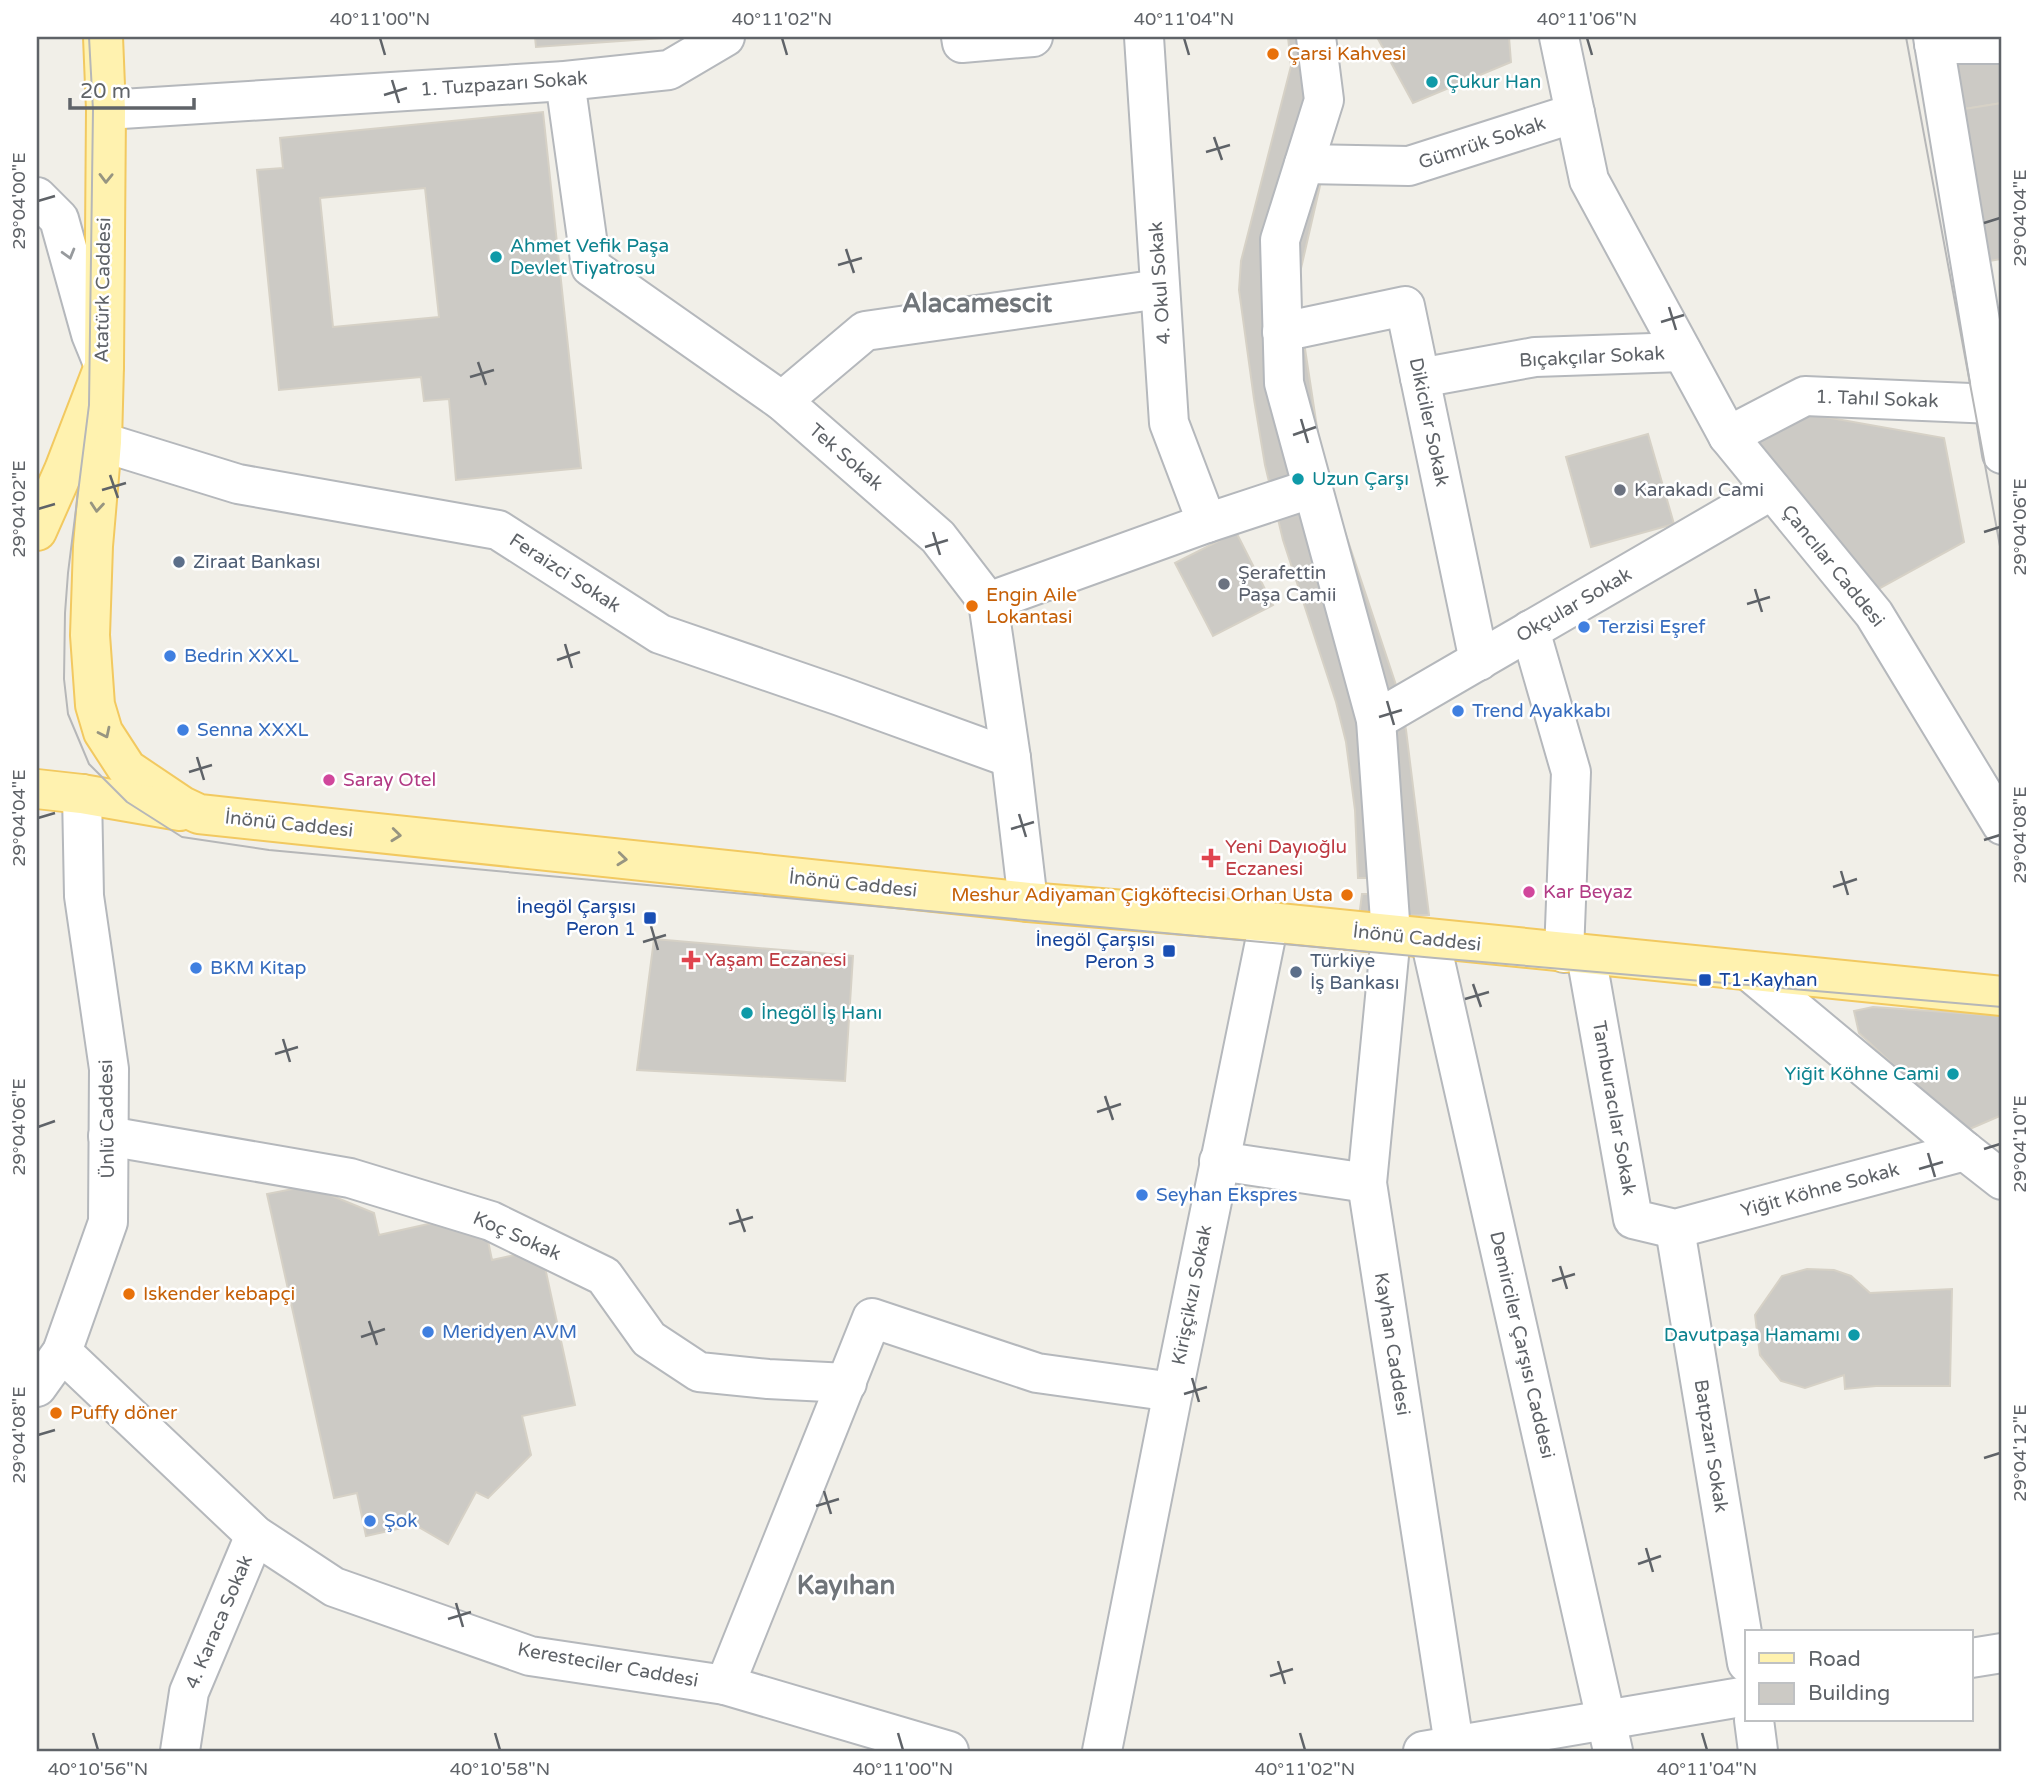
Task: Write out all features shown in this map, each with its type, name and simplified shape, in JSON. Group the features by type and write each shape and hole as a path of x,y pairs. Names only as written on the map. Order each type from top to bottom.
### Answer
{"main road":[{"name":"Atatürk Caddesi","path":"37,531 104,366 106,110 103,37"},
{"name":"İnönü Caddesi","path":"104,366 90,635 95,705 103,732 127,769 182,806 199,814 1028,902 1269,922 2002,996"},
{"path":"37,789 199,814"}],"street":[{"name":"1. Tuzpazarı Sokak","path":"106,110 565,81 669,71 725,37"},
{"path":"961,37 962,43 1033,37"},
{"name":"4. Okul Sokak","path":"1144,37 1169,423 1207,523"},
{"name":"Kayhan Caddesi","path":"1316,37 1324,100 1280,240 1284,383 1376,720 1391,935 1367,1183 1444,1749"},
{"name":"Çancılar Caddesi","path":"1559,37 1589,180 1728,436 1874,614 2002,825"},
{"path":"2002,44 1933,40 1987,270 1994,404 2002,454"},
{"name":"Tek Sokak","path":"565,81 591,267 782,401 938,537 988,602 1011,758 1028,902"},
{"name":"Gümrük Sokak","path":"1304,164 1409,166 1575,113"},
{"path":"37,197 59,219 92,334 104,366"},
{"path":"782,401 865,331 1160,289"},
{"name":"Dikiciler Sokak","path":"1282,332 1405,306 1479,661"},
{"name":"Bıçakçılar Sokak","path":"1419,377 1535,357 1682,352"},
{"name":"1. Tahıl Sokak","path":"1728,436 1805,396 1994,404"},
{"name":"Feraizci Sokak","path":"102,442 238,484 498,530 660,634 1011,758"},
{"path":"988,602 1313,488"},
{"name":"Okçular Sokak","path":"1376,720 1772,490"},
{"path":"1530,630 1571,772 1575,954"},
{"name":"Ünlü Caddesi","path":"37,1387 62,1352 108,1223 108,1069 84,896 82,794"},
{"name":"Kirişçikızı Sokak","path":"1102,1751 1269,922"},
{"name":"Demirciler Çarşısı Caddesi","path":"1430,939 1609,1736"},
{"name":"Tamburacılar Sokak","path":"1575,954 1633,1219 1675,1229"},
{"path":"1749,971 2002,1180"},
{"name":"Koç Sokak","path":"108,1136 350,1178 491,1221 604,1276 649,1339 699,1372 847,1383"},
{"name":"Yiğit Köhne Sokak","path":"1675,1229 1965,1151"},
{"path":"1219,1161 1367,1183"},
{"name":"Batpzarı Sokak","path":"1675,1229 1745,1651"},
{"path":"725,1685 873,1318 1037,1373 1173,1392"},
{"name":"Keresteciler Caddesi","path":"62,1352 255,1535 334,1587 530,1656 725,1685 949,1751"},
{"name":"4. Karaca Sokak","path":"180,1751 189,1692 255,1535"},
{"path":"1972,1658 2002,1653"},
{"path":"1444,1749 1609,1736 1745,1697"},
{"path":"1755,1722 1758,1751"}],"building":[{"path":"535,37 678,37 536,47"},
{"name":"Uzun Çarşı","path":"1288,37 1335,37 1334,125 1296,290 1320,447 1332,493 1399,694 1429,915 1359,917 1362,894 1370,894 1371,878 1358,878 1355,810 1346,742 1336,702 1283,540 1265,465 1254,399 1239,290 1241,261 1291,66"},
{"name":"Çukur Han","path":"1377,37 1509,37 1511,62 1413,103"},
{"path":"1948,49 2002,49 2002,103 1958,110"},
{"path":"2002,103 2002,259 1982,262 1958,110"},
{"name":"Ahmet Vefik Paşa Devlet Tiyatrosu","path":"543,112 581,468 456,480 449,399 424,401 421,377 279,390 257,170 283,168 280,138","holes":["425,188 439,317 333,327 320,198"]},
{"path":"1797,412 1944,438 1964,542 1873,592 1742,432"},
{"name":"Karakadı Cami","path":"1648,434 1674,524 1591,547 1566,457"},
{"name":"Şerafettin Paşa Camii","path":"1236,532 1273,605 1213,636 1175,563"},
{"name":"İnegöl İş Hanı","path":"654,939 853,956 845,1081 637,1070"},
{"name":"Yiğit Köhne Cami","path":"1873,1007 2002,1016 2002,1115 1965,1131 1859,1033 1854,1011"},
{"name":"Meridyen AVM","path":"308,1186 374,1213 379,1235 482,1212 492,1260 541,1249 575,1405 522,1416 531,1455 488,1498 476,1492 448,1544 415,1525 366,1536 357,1493 334,1498 267,1194"},
{"name":"Davutpaşa Hamamı","path":"1807,1269 1834,1270 1851,1276 1870,1293 1952,1289 1950,1386 1876,1386 1845,1389 1844,1375 1805,1388 1781,1381 1760,1355 1755,1315 1782,1276"}],"tram line":[{"path":"89,37 93,110 89,405 65,613 64,679 68,714 89,764 127,802 182,837 269,850 1435,958 2002,1007"},
{"path":"1906,37 2002,557"}],"place":[{"name":"Çarsi Kahvesi","path":"1273,54"},
{"name":"Çukur Han","path":"1432,82"},
{"name":"Ahmet Vefik Paşa Devlet Tiyatrosu","path":"496,257"},
{"name":"Uzun Çarşı","path":"1298,479"},
{"name":"Karakadı Cami","path":"1620,490"},
{"name":"Ziraat Bankası","path":"179,562"},
{"name":"Şerafettin Paşa Camii","path":"1224,584"},
{"name":"Engin Aile Lokantasi","path":"972,606"},
{"name":"Terzisi Eşref","path":"1584,627"},
{"name":"Bedrin XXXL","path":"170,656"},
{"name":"Trend Ayakkabı","path":"1458,711"},
{"name":"Senna XXXL","path":"183,730"},
{"name":"Saray Otel","path":"329,780"},
{"name":"Yeni Dayıoğlu Eczanesi","path":"1211,858"},
{"name":"Kar Beyaz","path":"1529,892"},
{"name":"Meshur Adiyaman Çigköftecisi Orhan Usta","path":"1347,895"},
{"name":"İnegöl Çarşısı Peron 1","path":"650,918"},
{"name":"İnegöl Çarşısı Peron 3","path":"1169,951"},
{"name":"Yaşam Eczanesi","path":"691,960"},
{"name":"BKM Kitap","path":"196,968"},
{"name":"Türkiye İş Bankası","path":"1296,972"},
{"name":"T1-Kayhan","path":"1705,980"},
{"name":"İnegöl İş Hanı","path":"747,1013"},
{"name":"Yiğit Köhne Cami","path":"1953,1074"},
{"name":"Seyhan Ekspres","path":"1142,1195"},
{"name":"Iskender kebapçi","path":"129,1294"},
{"name":"Meridyen AVM","path":"428,1332"},
{"name":"Davutpaşa Hamamı","path":"1854,1335"},
{"name":"Puffy döner","path":"56,1413"},
{"name":"Şok","path":"370,1521"}],"district":[{"name":"Alacamescit","path":"977,303"},
{"name":"Kayıhan","path":"846,1585"}]}
